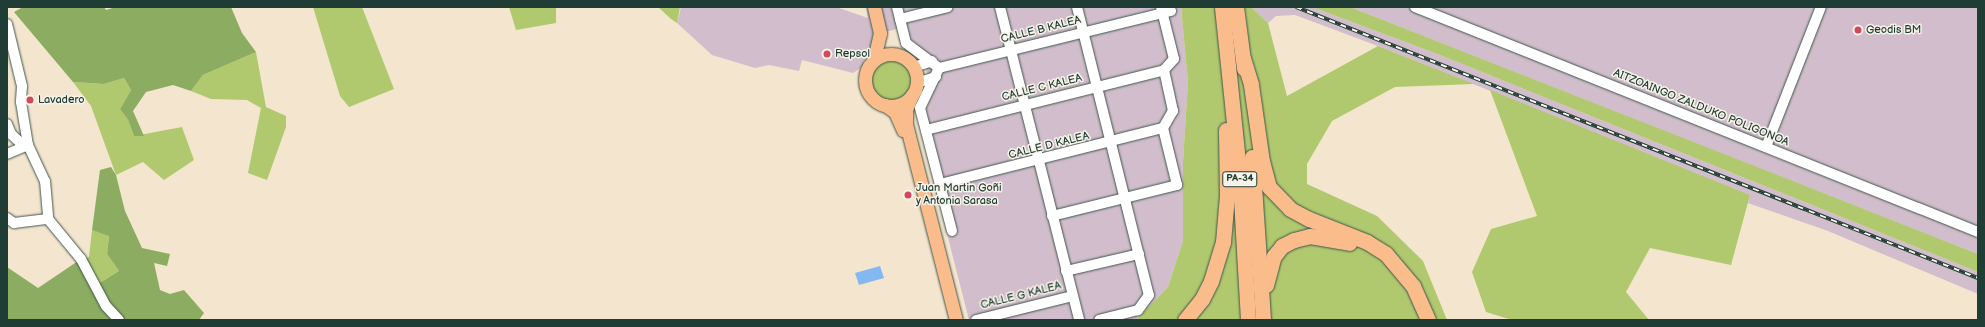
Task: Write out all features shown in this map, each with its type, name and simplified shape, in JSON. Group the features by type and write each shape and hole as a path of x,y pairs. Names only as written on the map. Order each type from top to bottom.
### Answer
{"highway":[{"name":"PA-34","path":"1229,7 1226,39 1240,181 1260,318"},
{"name":"PA-34","path":"1229,7 1243,58 1255,181 1260,318"},
{"path":"1185,320 1202,299 1211,281 1218,261 1225,227 1226,156 1223,65 1226,39"},
{"path":"1243,58 1251,85 1262,161 1269,187 1290,209 1309,219 1367,242 1386,254 1413,286 1428,320"},
{"path":"1260,318 1269,267 1274,256 1282,246 1310,236 1329,237 1358,246 1376,255 1391,269 1412,299 1416,320"}],"main road":[{"path":"874,7 880,33 896,54 914,66 914,89 906,110 906,124 956,320"},
{"path":"880,33 874,60 866,73 867,89 871,97 895,112 903,130 950,320"},
{"path":"874,60 881,56 896,54"},
{"path":"885,105 900,104 914,89"}],"street":[{"path":"897,7 906,43 936,69"},
{"path":"900,19 948,7"},
{"path":"1000,7 1079,320"},
{"path":"1077,7 1112,142 1149,295 1148,300 1138,310 1099,320"},
{"name":"AITZOAINGO ZALDUKO POLIGONOA","path":"1415,7 1978,232"},
{"path":"1766,147 1821,7"},
{"path":"1052,216 1177,185 1163,128 1173,111 1164,70 1174,59 1165,10"},
{"name":"CALLE B KALEA","path":"936,69 1165,10"},
{"path":"7,24 22,86 21,102 26,146"},
{"path":"914,66 936,69"},
{"path":"914,89 936,69"},
{"path":"936,69 920,108 952,231"},
{"name":"CALLE C KALEA","path":"926,130 1164,70"},
{"path":"7,124 11,134 26,146 43,172 48,196 45,212 48,219 81,259 106,306 119,320"},
{"name":"CALLE D KALEA","path":"940,184 1163,128"},
{"path":"7,154 26,146"},
{"path":"7,218 14,223 48,219"},
{"path":"1066,271 1139,254"},
{"name":"CALLE G KALEA","path":"976,320 1072,296"}],"shaded area":[{"path":"681,7 836,7 868,18 866,7 1181,7 1188,82 1183,161 1183,241 1168,287 1136,320 969,320 915,108 928,76 924,64 901,46 897,29 876,34 873,49 868,53 861,68 853,73 802,60 799,71 769,65 755,68 712,55 677,23"},
{"path":"1251,7 1312,7 1440,55 1978,272 1978,294 1828,231 1748,203 1750,195 1378,46 1295,15 1276,16 1268,23"},
{"path":"1350,7 1978,7 1978,254 1730,157"}],"green space":[{"path":"23,7 104,7 106,10 116,7 231,7 242,33 256,52 203,75 191,91 173,85 146,92 133,111 144,136 134,136 128,120 120,109 131,90 124,78 104,84 73,82 14,12"},
{"path":"313,7 362,7 394,89 349,107 340,96"},
{"path":"509,7 556,7 556,23 516,30"},
{"path":"658,7 680,7 677,23 671,19"},
{"path":"1181,7 1251,7 1268,23 1287,96 1378,46 1474,84 1395,87 1332,121 1307,164 1307,184 1377,216 1423,261 1447,320 1136,320 1168,287 1183,241 1183,161 1188,82"},
{"path":"1312,7 1350,7 1978,254 1978,272 1440,55"},
{"path":"256,52 266,107 286,116 286,127 267,180 248,173 261,108 247,100 211,99 191,91 203,75"},
{"path":"887,57 895,57 907,63 913,75 913,83 907,95 895,101 887,101 875,95 869,83 869,75 875,63"},
{"path":"124,78 131,90 120,109 128,120 134,136 182,127 194,160 164,180 143,162 116,175 91,106 73,82 104,84"},
{"path":"1490,90 1750,195 1731,265 1650,248 1626,292 1649,320 1512,320 1486,312 1472,272 1491,229 1537,216"},
{"path":"111,167 116,175 125,211 142,248 170,254 167,266 154,263 160,290 170,294 184,290 204,313 199,320 7,320 7,267 38,288 81,259 98,284 119,271 107,254 109,236 92,230 100,170"},
{"path":"92,230 109,235 107,254 119,271 98,284 82,260 89,257"}],"water":[{"path":"880,266 884,278 859,285 855,273"}],"railway":[{"path":"1296,7 1978,278"}],"place":[{"name":"Geodis BM","path":"1858,30"},
{"name":"Repsol","path":"827,54"},
{"name":"Lavadero","path":"30,100"},
{"name":"Juan Martin Goñi y Antonia Sarasa","path":"908,195"}]}
